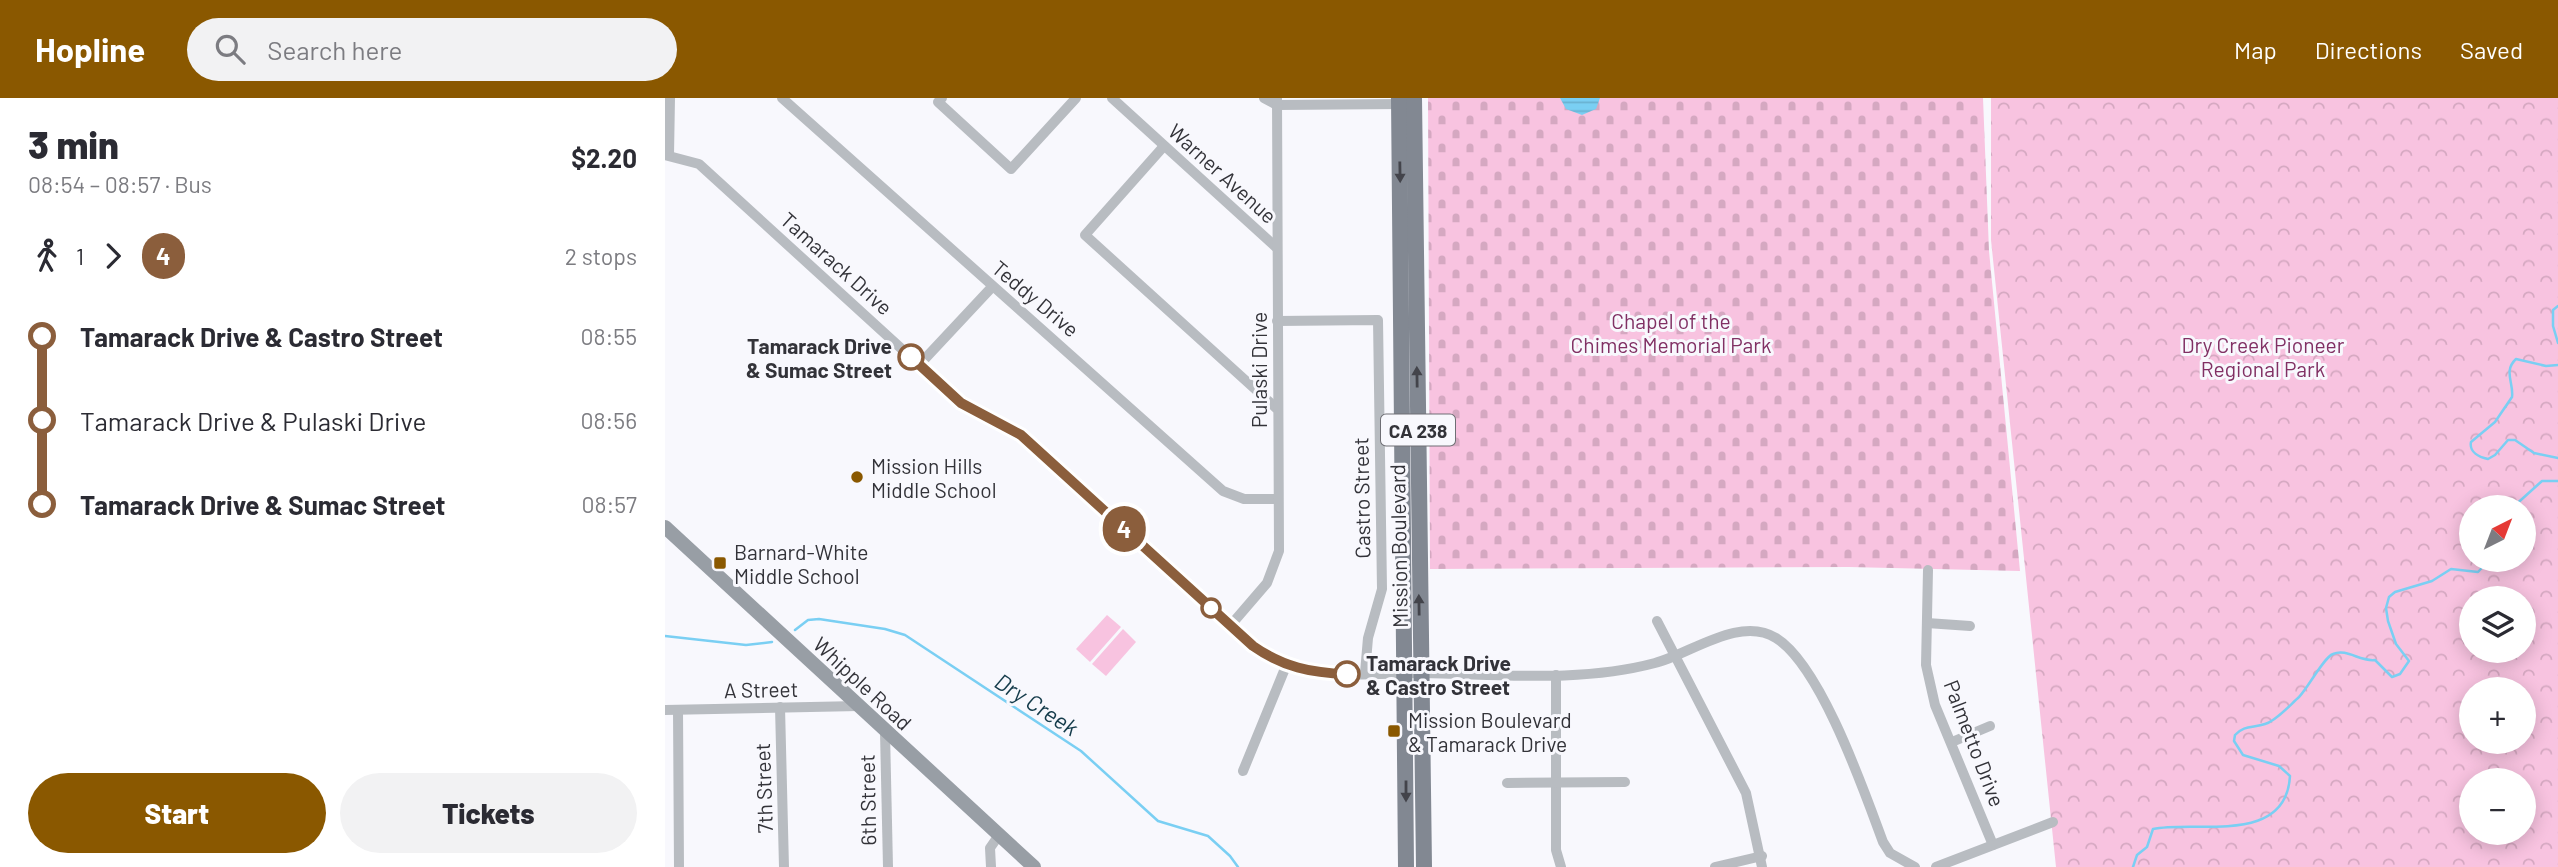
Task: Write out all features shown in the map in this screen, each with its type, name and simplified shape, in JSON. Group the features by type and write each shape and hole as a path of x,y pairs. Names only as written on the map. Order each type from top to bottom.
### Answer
{"main road":[{"name":"Mission Boulevard","path":"1407,100 1413,673 1424,867"},
{"name":"Whipple Road","path":"665,527 1034,867"},
{"name":"Mission Boulevard","path":"1406,867 1413,673"}],"street":[{"path":"667,155 670,98"},
{"name":"Teddy Drive","path":"782,98 992,287 1076,357 1223,491 1244,499 1278,499"},
{"path":"940,100 1011,169 1076,98"},
{"name":"Warner Avenue","path":"1112,98 1277,248"},
{"path":"1264,98 1277,102 1407,100"},
{"name":"Pulaski Drive","path":"1230,626 1272,573 1279,551 1276,408 1277,102"},
{"path":"1164,146 1085,235 1276,408"},
{"name":"Tamarack Drive","path":"667,155 699,164 961,403 1021,435 1230,626 1253,646 1286,666 1324,673 1556,675 1622,671 1673,657 1738,632 1757,631 1773,636 1789,647 1844,739 1883,842 1890,853 1915,867"},
{"path":"920,364 992,287"},
{"name":"Castro Street","path":"1277,321 1378,320 1382,589 1368,638 1365,673"},
{"name":"Palmetto Drive","path":"1928,570 1926,666 1935,705 1993,845"},
{"path":"1657,621 1673,657 1747,793 1762,861 1715,867"},
{"path":"1927,623 1970,626"},
{"path":"1243,771 1286,666"},
{"path":"1556,675 1556,850 1561,867"},
{"name":"A Street","path":"665,710 859,706"},
{"name":"7th Street","path":"780,707 784,867"},
{"path":"678,710 679,867"},
{"path":"1952,742 1990,726"},
{"name":"6th Street","path":"885,732 888,867"},
{"path":"1507,783 1625,782"},
{"path":"1935,867 2053,822"},
{"path":"991,867 990,848 999,835"}],"green space":[{"name":"Chapel of the Chimes Memorial Park","path":"1428,98 1983,98 1989,251 2020,571 1849,567 1430,569"},
{"name":"Dry Creek Pioneer Regional Park","path":"1991,98 2558,98 2558,867 2056,867 1991,240"},
{"path":"1107,615 1121,627 1090,662 1076,649"},
{"path":"1123,629 1136,642 1106,676 1092,664"}],"water":[{"path":"1560,98 1600,98 1596,109 1582,115 1566,109"}],"waterway":[{"name":"Dry Creek","path":"2558,306 2553,310 2553,326 2558,343"},
{"name":"Dry Creek","path":"2558,365 2546,366 2516,359 2510,368 2512,397 2495,422 2471,442 2475,454 2488,459 2508,440 2515,440 2534,453 2558,458"},
{"name":"Dry Creek","path":"2526,495 2542,481 2558,481"},
{"name":"Dry Creek","path":"2133,867 2137,855 2147,847 2153,829 2236,825 2256,821 2273,813 2285,798 2290,776 2279,766 2243,755 2234,741 2235,735 2278,716 2299,697 2333,654 2343,653 2375,660 2392,677 2400,674 2409,661 2396,644 2388,621 2386,608 2389,597 2395,592 2432,581 2451,569 2459,570"},
{"name":"Dry Creek","path":"795,630 808,620 819,619 885,629 905,635 1081,751 1158,821 1208,836 1238,867"},
{"name":"Dry Creek","path":"665,636 746,645 772,642"}],"bus line":[{"name":"4","path":"911,357 961,403 1021,435 1253,646 1286,666 1306,671 1347,674"}],"place":[{"name":"Tamarack Drive & Sumac Street","path":"911,357"},
{"name":"Mission Hills Middle School","path":"857,477"},
{"name":"Barnard-White Middle School","path":"720,563"},
{"name":"Tamarack Drive & Castro Street","path":"1347,674"},
{"name":"Mission Boulevard & Tamarack Drive","path":"1394,731"}]}
